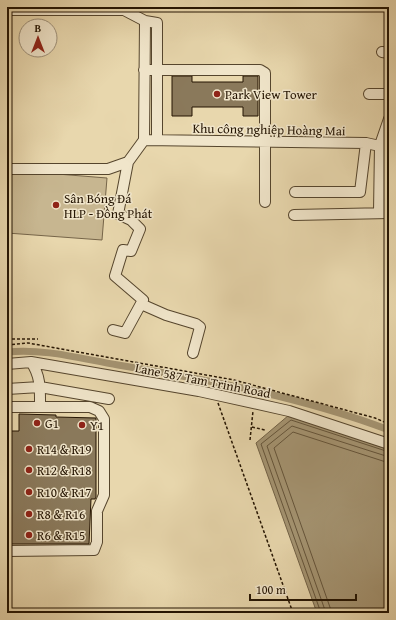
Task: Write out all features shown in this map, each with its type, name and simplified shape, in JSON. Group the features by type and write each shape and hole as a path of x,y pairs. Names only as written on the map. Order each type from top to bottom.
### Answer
{"street":[{"path":"7,10 124,8 145,20 157,23 157,140"},
{"path":"113,330 125,333 143,300 115,276 123,250 131,251 140,229 131,220 118,214 128,162 144,140 145,20"},
{"path":"144,70 263,71 266,75 265,202"},
{"path":"369,94 389,94"},
{"path":"294,215 384,213 384,147 389,119"},
{"name":"Khu công nghiệp Hoàng Mai","path":"144,140 366,143 384,147"},
{"path":"295,192 360,192 366,143"},
{"path":"7,169 108,169 128,162"},
{"path":"141,304 166,315 196,324 200,327 192,353"},
{"path":"31,362 37,370 40,387 40,407"},
{"name":"Lane 587 Tam Trinh Road","path":"7,364 31,362 214,394 289,411 389,444"},
{"path":"7,389 40,387 109,399"},
{"path":"7,407 95,408 104,419 104,495 97,511 96,547 94,550 7,551"}],"path":[{"path":"7,339 38,339"},
{"path":"7,345 28,344 234,380 361,414 389,424"},
{"path":"214,394 293,613"},
{"path":"250,440 254,403"},
{"path":"252,427 265,430"}],"shaded area":[{"name":"Sân Bóng Đá HLP - Đồng Phát","path":"7,170 107,178 102,240 7,233"}],"water":[{"path":"289,415 389,449 389,613 317,613 256,443"}],"building":[{"name":"Park View Tower","path":"172,76 192,76 192,82 243,82 243,76 258,76 258,116 243,116 243,107 192,107 192,116 172,116"},
{"path":"19,414 96,418 96,497 95,499 91,499 89,544 7,544 7,431 19,431"}],"waterway":[{"path":"7,352 21,351 63,355 221,383 323,408 389,430"}],"place":[{"name":"Park View Tower","path":"217,94"},
{"name":"Sân Bóng Đá HLP - Đồng Phát","path":"56,205"},
{"name":"G1","path":"37,423"},
{"name":"Y1","path":"82,425"},
{"name":"R14 & R19","path":"29,449"},
{"name":"R12 & R18","path":"29,470"},
{"name":"R10 & R17","path":"29,492"},
{"name":"R8 & R16","path":"29,514"},
{"name":"R6 & R15","path":"29,535"}]}
